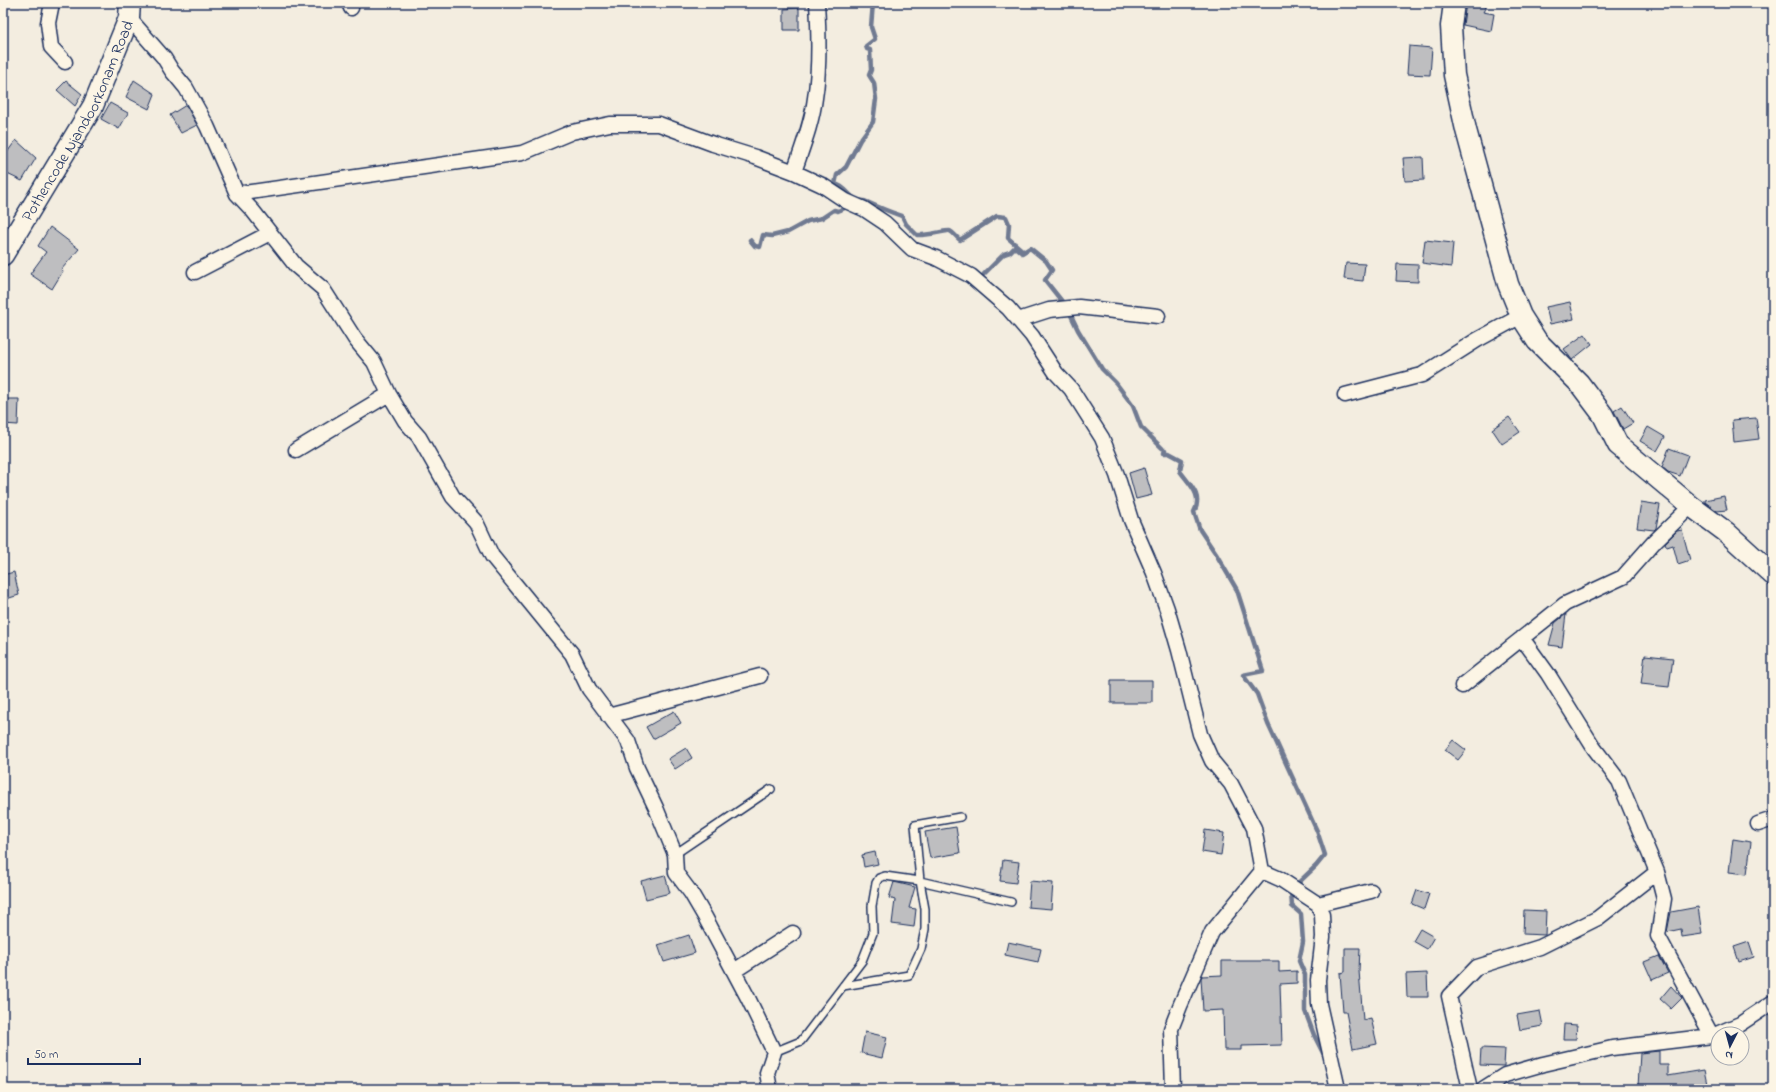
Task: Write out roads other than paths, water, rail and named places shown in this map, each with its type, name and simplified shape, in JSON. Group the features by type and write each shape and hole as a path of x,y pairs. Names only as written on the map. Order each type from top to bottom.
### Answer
{"main road":[{"path":"1454,3 1451,26 1454,75 1461,110 1506,277 1521,316 1537,341 1579,383 1603,415 1618,445 1691,506 1726,532 1773,574"},
{"name":"Pothencode Njandoorkonam Road","path":"3,255 93,106 130,11"}],"street":[{"path":"52,3 48,23 51,47 65,62"},
{"path":"794,172 806,136 815,99 819,38 817,3"},
{"path":"130,11 172,71 186,88 207,126 236,194 296,266 323,289 356,339 374,362 388,394 405,421 419,437 453,497 476,522 492,556 572,654 589,689 628,741 637,768 656,808 675,854 676,873 691,893 705,917 734,971 774,1052 767,1073 770,1089"},
{"path":"236,194 522,153 572,132 610,124 659,124 713,144 755,157 822,185 846,201 864,209 885,223 912,249 936,258 971,276 1008,308 1032,336 1056,373 1071,389 1102,438 1117,475 1131,520 1154,573 1167,609 1200,734 1212,761 1231,784 1254,828 1262,871 1212,932 1180,1006 1171,1029 1173,1089"},
{"path":"194,272 270,233"},
{"path":"1018,320 1049,310 1079,308 1158,316"},
{"path":"1345,395 1422,376 1478,340 1521,316"},
{"path":"296,450 388,394"},
{"path":"1462,686 1565,604 1623,577 1654,542 1691,506"},
{"path":"1522,638 1548,674 1594,748 1619,781 1656,872 1664,898 1658,936 1710,1032"},
{"path":"608,716 760,676"},
{"path":"1758,824 1773,819"},
{"path":"1262,871 1280,879 1318,904 1322,915 1323,937 1318,980 1319,1004 1338,1089"},
{"path":"1470,1089 1449,996 1477,967 1540,947 1598,918 1656,872"},
{"path":"1318,904 1371,891"},
{"path":"734,971 793,933"},
{"path":"1735,1026 1773,1002"},
{"path":"1483,1089 1505,1075 1543,1064 1612,1048 1710,1036"}],"lane":[{"path":"675,854 771,789"},
{"path":"843,986 909,975 921,949 925,929 925,909 920,881 915,825 960,817"},
{"path":"774,1052 801,1041 862,961 874,933 872,906 876,883 879,878 885,876 920,881 1011,902"}],"waterway":[{"path":"873,3 871,27 875,39 866,46 867,49 870,50 871,70 869,75 874,83 876,99 873,122 860,140 846,167 837,175 835,184 843,188 855,199 866,201 902,216 906,224 917,235 950,231 960,240 997,216 1006,217 1009,224 1008,238 1022,250 1021,252"},
{"path":"750,240 755,246 760,247 763,235 772,236 788,232 808,221 822,218 834,210 838,211 849,206"},
{"path":"984,274 1004,254 1010,252 1015,247 1022,253 1030,248 1046,261 1052,270 1045,280 1068,309 1078,330 1102,369 1116,383 1133,406 1141,427 1162,448"},
{"path":"1165,450 1164,453 1169,453 1182,460 1180,471 1191,485 1196,495 1197,506 1194,512 1200,530 1237,590 1263,671 1243,675 1257,694 1268,724 1317,831 1325,855 1295,886"},
{"path":"1291,892 1292,906 1301,914 1303,942 1299,961 1305,975 1305,1011 1314,1035 1324,1055"}]}
